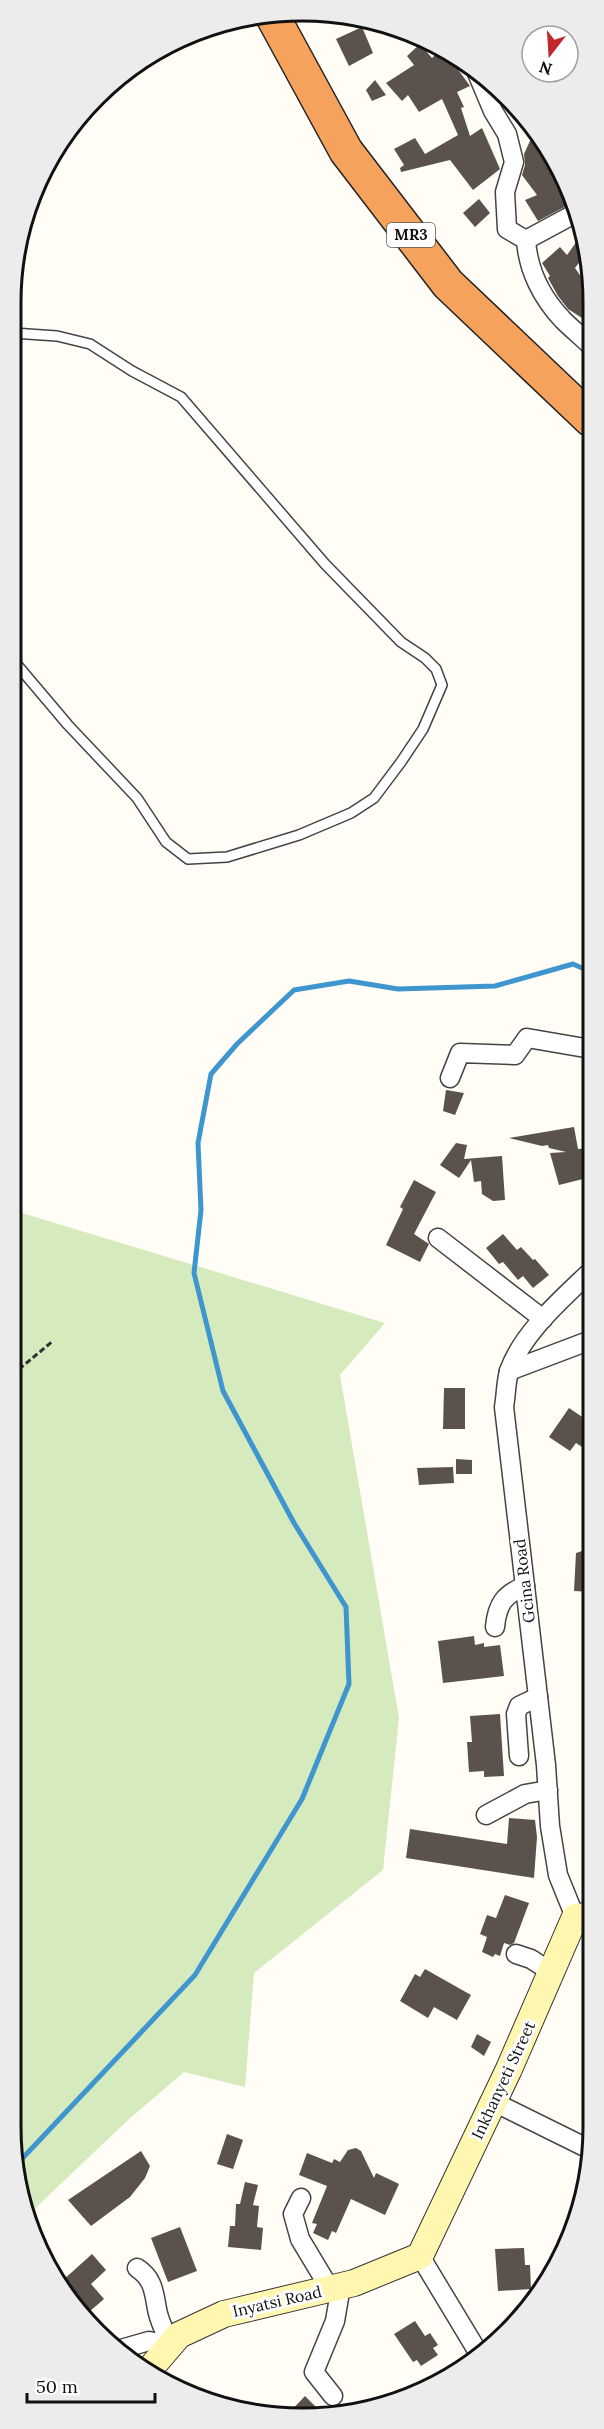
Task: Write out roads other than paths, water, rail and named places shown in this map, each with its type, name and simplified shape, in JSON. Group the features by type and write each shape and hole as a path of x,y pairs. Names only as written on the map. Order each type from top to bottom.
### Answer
{"highway":[{"name":"MR3","path":"298,21 356,142 458,280 583,393"},
{"name":"MR3","path":"276,22 346,151 448,284 583,412"}],"street":[{"path":"483,87 493,111 507,134 514,162 505,192 507,230 526,240"},
{"path":"526,240 569,217"},
{"path":"526,240 528,261 541,291 563,320 583,336"},
{"path":"450,1078 460,1053 515,1055 527,1038 583,1048"},
{"path":"438,1238 543,1319"},
{"name":"Gcina Road","path":"583,1278 552,1307 527,1339 509,1371 504,1407 538,1697 550,1826 558,1875 583,1917"},
{"path":"509,1371 583,1343"},
{"path":"495,1627 496,1614 501,1604 511,1592 525,1586"},
{"path":"519,1756 516,1714 519,1706 538,1697"},
{"path":"486,1815 525,1794 548,1790"},
{"name":"Inkhanyeti Street","path":"420,2256 494,2102 551,1972 583,1917"},
{"path":"516,1954 531,1959 551,1972"},
{"path":"494,2102 582,2146"},
{"path":"301,2198 293,2214 300,2239 336,2287 335,2321 314,2372 333,2396"},
{"path":"420,2256 475,2348"},
{"name":"Inyatsi Road","path":"153,2365 179,2335 224,2314 354,2283 420,2256"},
{"path":"137,2268 148,2274 156,2297 162,2328 171,2345"},
{"path":"128,2347 149,2341 171,2345"}],"lane":[{"path":"21,334 57,336 90,344 132,371 180,397 325,564 401,642 425,658 436,669 442,685 423,729 374,798 351,813 299,835 227,857 188,859 166,842 137,798 68,725 21,670"}],"waterway":[{"path":"23,2158 195,1975 302,1799 349,1684 346,1607 294,1523 223,1391 194,1273 201,1210 198,1143 211,1074 237,1044 294,990 349,981 398,989 495,986 573,964 583,968"}]}
